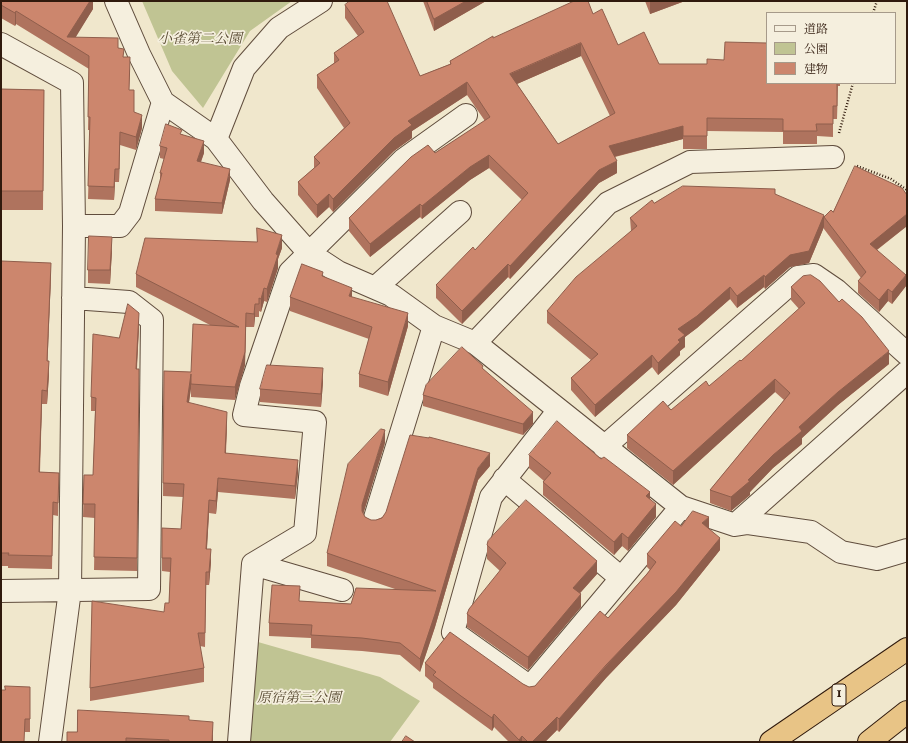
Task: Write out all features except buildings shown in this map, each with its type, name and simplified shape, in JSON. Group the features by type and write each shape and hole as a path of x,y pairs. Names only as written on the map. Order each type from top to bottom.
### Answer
{"highway":[{"name":"1","path":"771,742 907,649"},
{"path":"869,742 907,712"}],"street":[{"path":"116,1 139,54 163,102 216,140 262,201 309,253 338,272 391,295 434,326 474,343 681,507 742,524 811,532 841,552 877,559 907,550"},
{"path":"216,140 244,68 279,28 321,1"},
{"path":"1,44 72,83 74,226 70,590 50,742"},
{"path":"74,226 120,226 130,213 163,102"},
{"path":"253,564 305,533 315,422 244,415 251,386 290,272 403,160 466,115"},
{"path":"474,343 608,203 690,162 833,156"},
{"path":"375,288 460,212"},
{"path":"604,447 798,277 814,275 836,290 907,354"},
{"path":"1,591 149,588 152,320 129,302 73,298"},
{"path":"374,521 434,326"},
{"path":"742,524 907,372"},
{"path":"559,410 504,479 492,497 453,632 530,687 681,507"},
{"path":"504,479 621,578"},
{"path":"253,564 342,590"},
{"path":"239,742 253,564"}],"path":[{"path":"873,12 877,1"},
{"path":"853,84 833,156 891,179 907,190"}],"green space":[{"name":"小雀第二公園","path":"142,1 292,1 250,31 203,108 172,71"},
{"name":"原宿第三公園","path":"258,642 380,677 420,701 390,742 250,742"}]}
